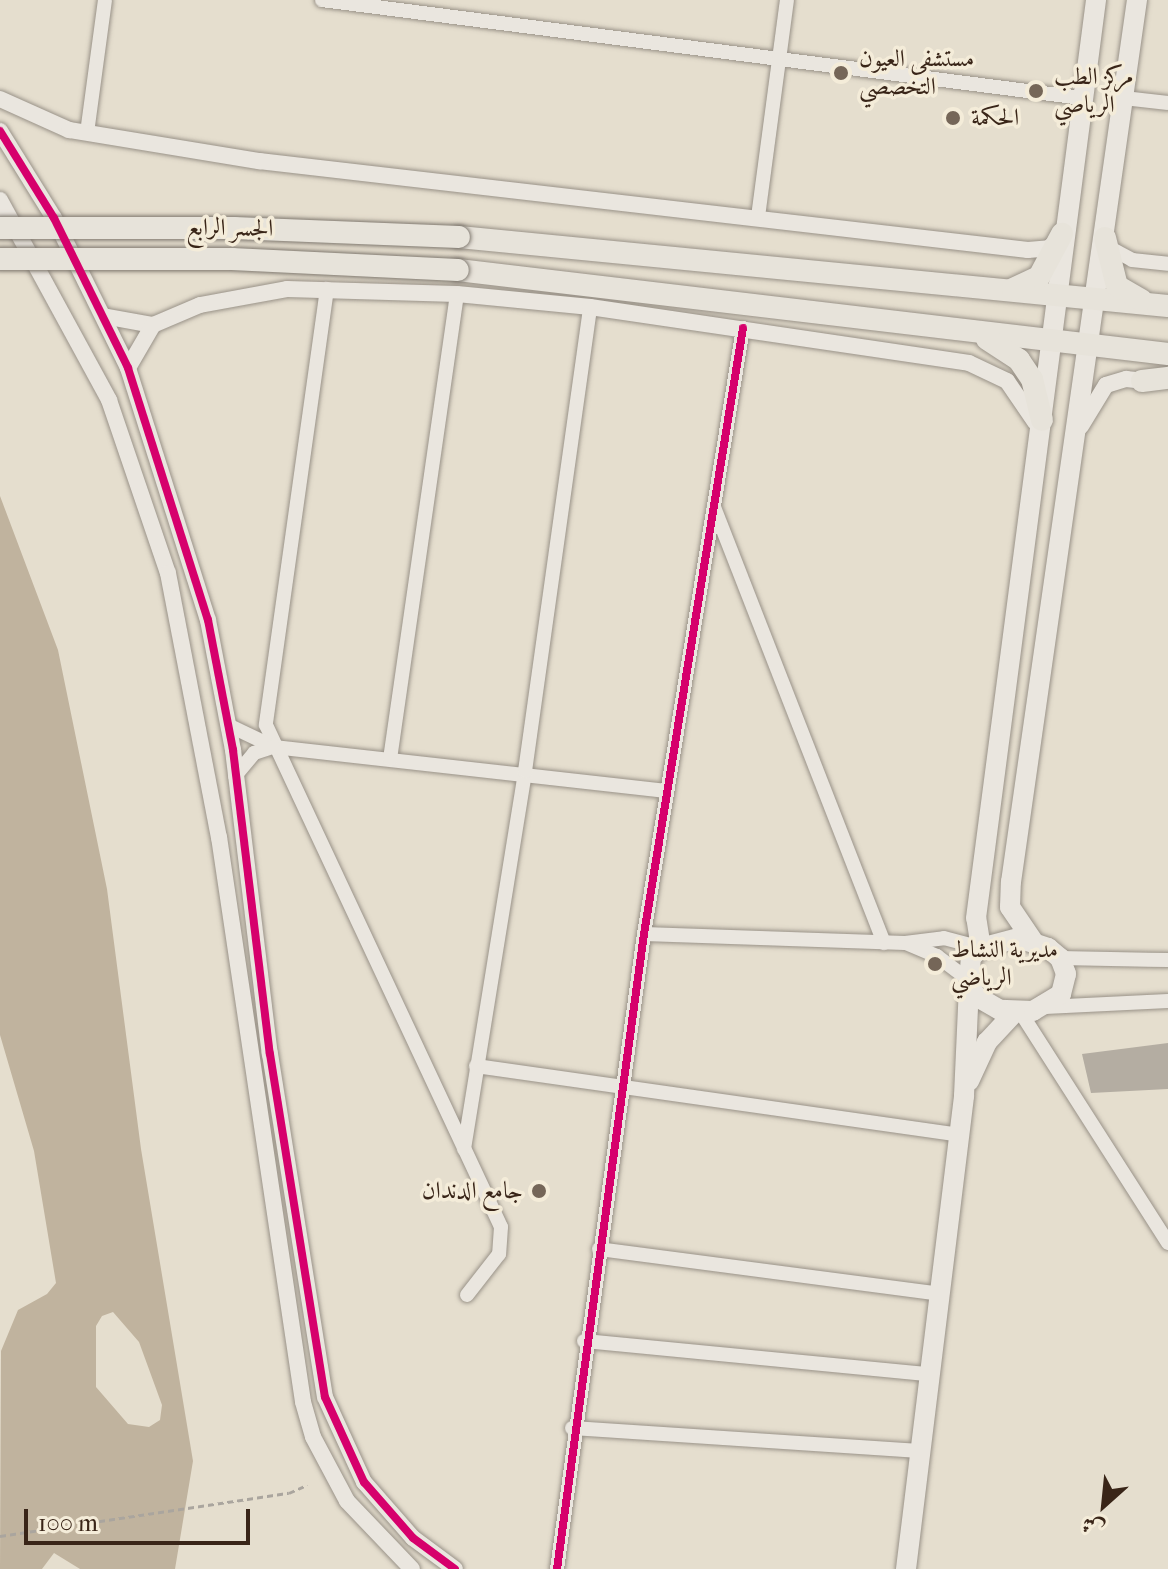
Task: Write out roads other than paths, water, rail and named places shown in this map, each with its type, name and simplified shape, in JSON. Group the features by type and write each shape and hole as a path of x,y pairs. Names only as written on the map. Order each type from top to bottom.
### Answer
{"main road":[{"path":"981,948 976,918 1039,447 1062,234 1096,0"},
{"path":"968,982 987,1004 1017,1013 1045,1007 1066,985 1060,958 1033,941 1010,907 1011,882 1079,432 1137,0"},
{"name":"الجسر الرابع","path":"0,228 234,228 459,237 1167,306"},
{"path":"1000,290 1025,287 1039,277 1062,234"},
{"path":"1105,238 1117,286 1139,300 1167,306"},
{"name":"الجسر الرابع","path":"0,259 232,259 458,270 959,331"},
{"path":"959,331 1168,354"},
{"path":"959,331 1003,347 1019,360 1032,379 1042,420"},
{"path":"1142,381 1168,381"},
{"path":"906,1569 964,1096 971,957 981,948 1002,940 1033,941"},
{"path":"964,1096 987,1042 1017,1013"}],"street":[{"path":"87,133 105,0"},
{"path":"322,0 1082,98"},
{"path":"758,217 787,0"},
{"path":"1124,98 1168,103"},
{"path":"0,99 50,125 259,161 1040,251 1062,234"},
{"path":"0,131 54,218 128,368 193,565 228,725 270,1054 325,1397 364,1482 413,1538 455,1569"},
{"path":"0,200 109,400 168,573 197,704 297,1372 310,1425 347,1501 412,1569"},
{"path":"1105,238 1121,256 1168,264"},
{"path":"103,316 153,325 226,298 327,289 457,294 590,307 743,328 981,367 1022,396 1033,414 1039,447"},
{"path":"327,289 267,713 274,747 496,1214 503,1241 493,1266 467,1295"},
{"path":"390,759 457,294"},
{"path":"464,1149 525,771 590,307"},
{"path":"128,368 153,325"},
{"path":"557,1569 572,1428 625,1089 644,934 743,328"},
{"path":"1079,432 1106,385 1142,381"},
{"path":"713,506 884,943"},
{"path":"228,725 274,747 525,771 667,791"},
{"path":"235,776 254,753 274,747"},
{"path":"644,934 884,943 944,938 981,948"},
{"path":"905,943 937,956 968,982"},
{"path":"1060,958 1168,960"},
{"path":"1045,1007 1168,1001"},
{"path":"1017,1013 1168,1243"},
{"path":"476,1066 958,1135"},
{"path":"599,1249 940,1294"},
{"path":"584,1341 929,1374"},
{"path":"572,1428 920,1451"}],"place":[{"name":"مستشفى العيون التخصصي","path":"841,73"},
{"name":"مركز الطب الرياصي","path":"1036,91"},
{"name":"الحكمة","path":"953,118"},
{"name":"مديرية النشاط الرياضي","path":"935,964"},
{"name":"جامع الدندان","path":"539,1191"}]}
